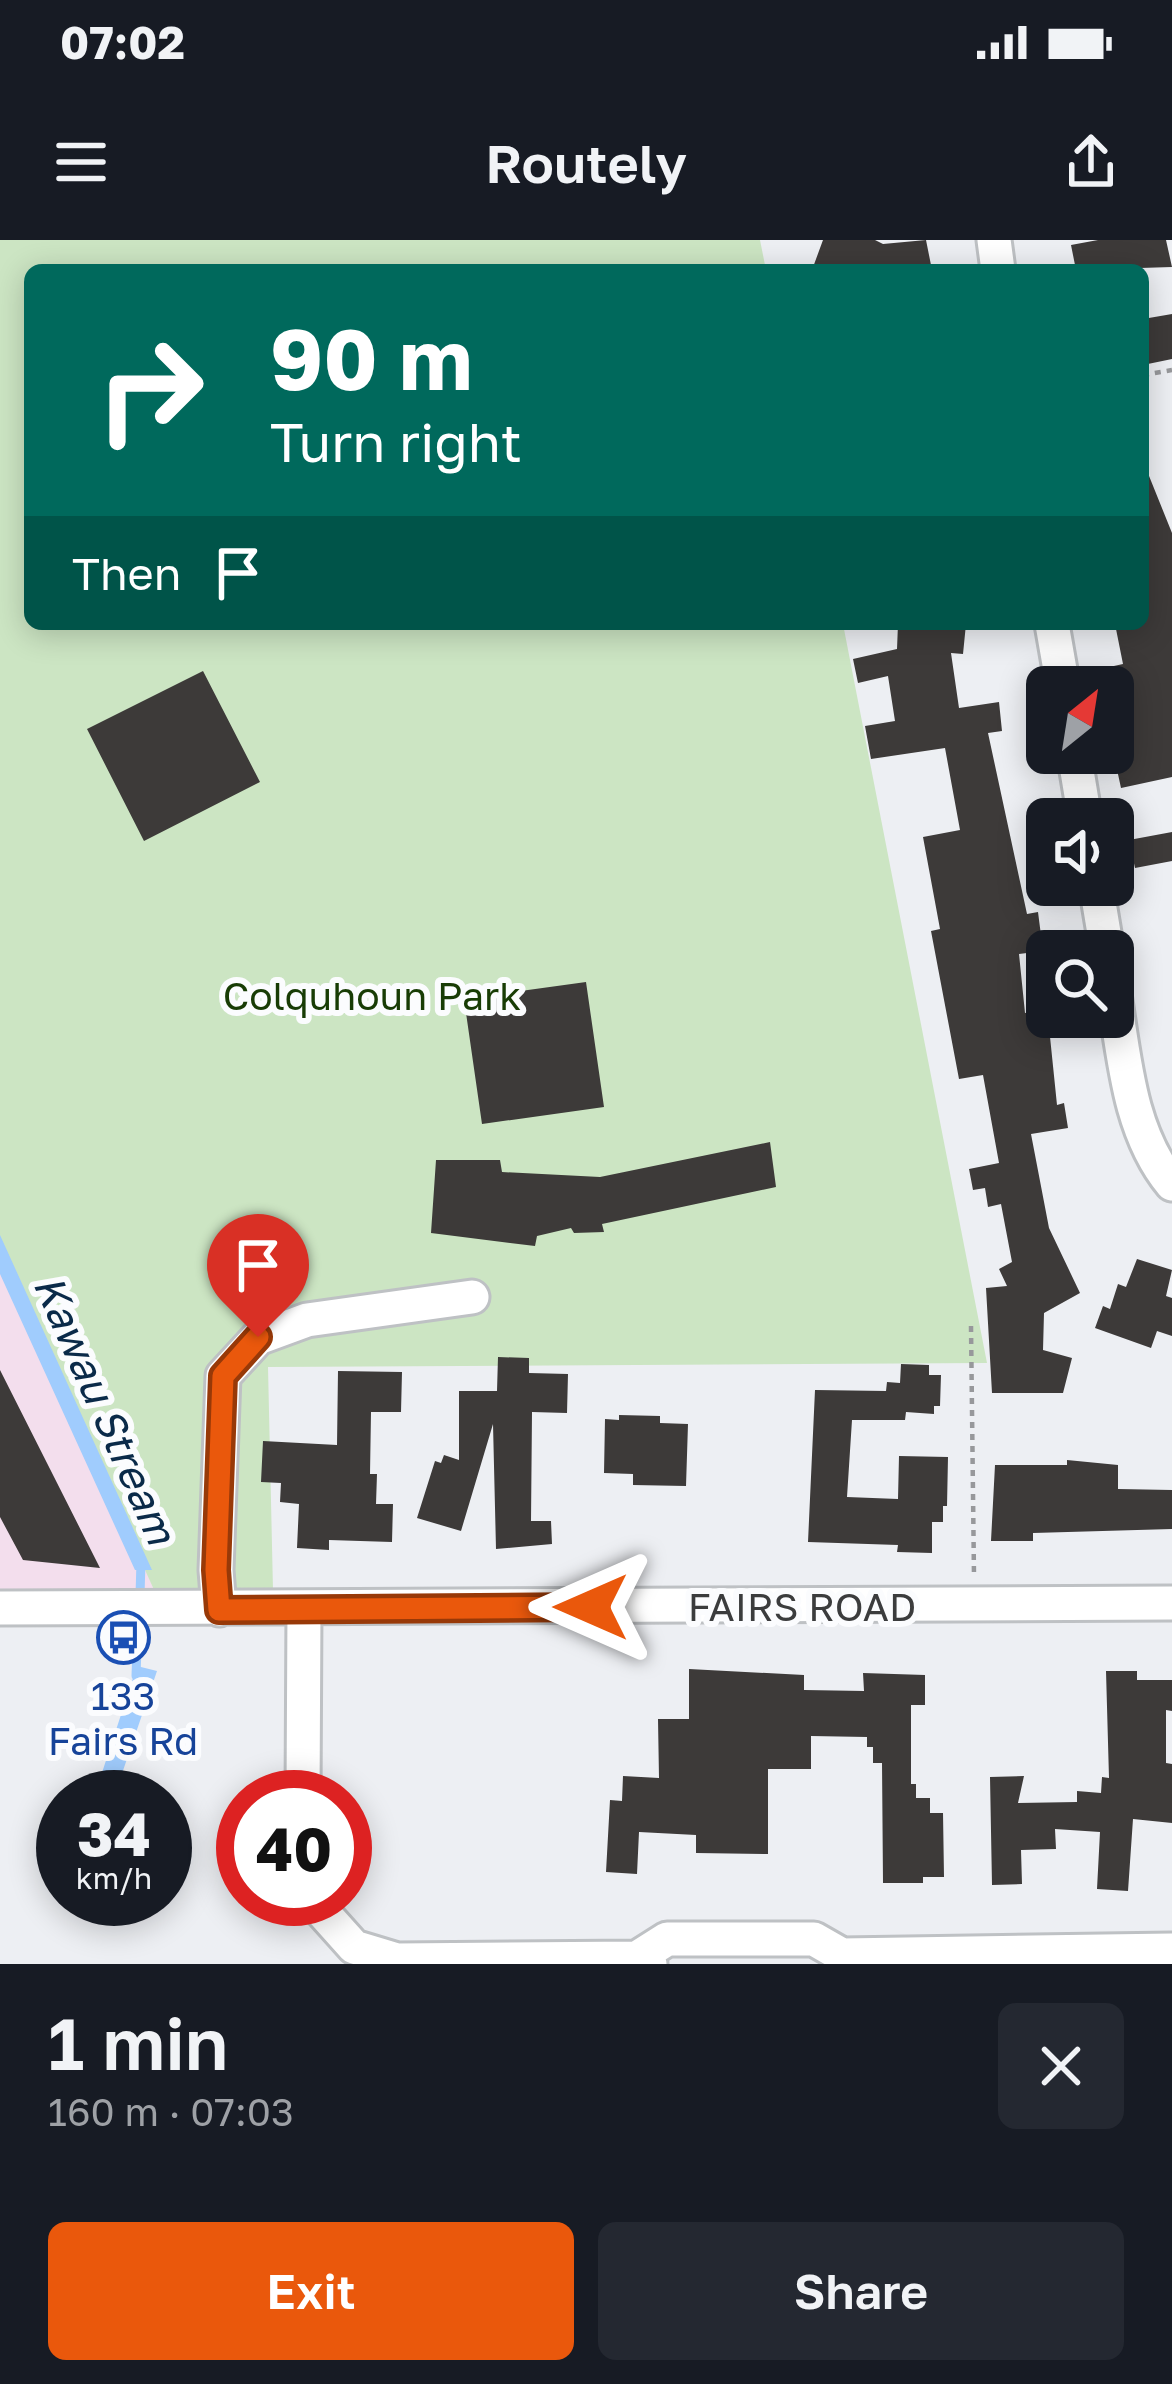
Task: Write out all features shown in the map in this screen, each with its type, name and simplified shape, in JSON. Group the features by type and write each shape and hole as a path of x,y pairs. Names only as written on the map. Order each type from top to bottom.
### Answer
{"street":[{"path":"1053,630 1059,666"},
{"path":"1121,1038 1132,1103 1157,1166 1172,1184"},
{"path":"219,1610 216,1570 223,1376 258,1337 307,1320 472,1297"},
{"name":"FAIRS ROAD","path":"0,1608 1172,1604"},
{"path":"303,1770 304,1609"},
{"path":"335,1926 354,1947 398,1960 644,1961 668,1939 814,1939 837,1960 1172,1950"}],"path":[{"path":"971,1327 974,1606"}],"shaded area":[{"path":"0,1250 142,1562 155,1592 0,1589"}],"green space":[{"name":"Colquhoun Park","path":"0,240 760,240 765,264 24,264 24,630 844,630 987,1363 268,1367 273,1590 155,1592 0,1250"}],"water":[{"path":"0,1235 152,1570 135,1570 0,1274"},
{"path":"137,1666 157,1671 123,1770 103,1770"}],"building":[{"path":"823,240 883,244 926,240 931,264 814,264"},
{"path":"1166,240 1172,267 1075,264 1071,245"},
{"path":"1172,314 1172,359 1149,364 1149,318"},
{"path":"1149,476 1172,533 1172,777 1121,788 1118,774 1134,774 1134,666 1114,666 1123,664 1116,630 1149,630"},
{"path":"898,630 965,630 963,654 951,653 959,708 999,702 1002,731 988,733 1027,914 1038,912 1040,930 1026,930 1026,953 1019,954 1026,1038 1050,1038 1057,1105 1064,1103 1068,1128 1031,1134 1049,1228 1080,1293 1044,1313 1043,1350 1072,1358 1063,1393 992,1393 986,1288 1007,1286 999,1269 1012,1262 1001,1204 988,1207 985,1188 973,1190 969,1169 999,1163 983,1075 959,1079 931,931 940,929 923,837 960,830 945,748 871,759 865,726 895,721 888,676 858,683 853,659 897,649"},
{"path":"203,671 260,782 144,841 87,729"},
{"path":"1172,832 1172,861 1135,868 1134,839"},
{"path":"586,982 604,1107 482,1124 464,999"},
{"path":"770,1142 776,1187 602,1224 604,1232 574,1233 571,1228 537,1236 535,1246 431,1233 436,1160 500,1160 502,1172 600,1177"},
{"path":"1137,1259 1172,1270 1166,1296 1172,1298 1172,1336 1157,1331 1151,1348 1095,1328 1103,1306 1110,1309 1118,1284 1126,1287"},
{"path":"498,1357 529,1358 529,1373 568,1374 567,1413 532,1412 531,1521 551,1521 552,1544 496,1549 493,1424 461,1531 417,1518 435,1461 441,1463 444,1455 459,1460 459,1391 497,1391"},
{"path":"901,1364 929,1365 929,1375 941,1375 940,1406 934,1406 934,1414 906,1412 905,1420 852,1420 847,1497 898,1499 899,1456 948,1457 947,1506 943,1506 943,1522 932,1522 932,1553 897,1552 898,1545 808,1542 815,1390 886,1391 887,1382 900,1383"},
{"path":"0,1370 100,1568 23,1560 0,1517"},
{"path":"338,1371 402,1372 401,1412 371,1412 370,1474 377,1474 376,1504 393,1504 392,1542 329,1540 329,1550 297,1548 299,1504 280,1502 281,1483 261,1482 263,1441 337,1445"},
{"path":"619,1415 660,1416 660,1423 688,1424 686,1486 633,1485 633,1474 604,1473 605,1419 619,1420"},
{"path":"1067,1460 1118,1465 1118,1489 1172,1490 1172,1529 1033,1533 1033,1541 991,1541 995,1465 1067,1465"},
{"path":"689,1669 804,1675 804,1690 864,1691 863,1673 925,1675 925,1705 911,1705 911,1784 916,1784 916,1798 930,1798 930,1813 943,1813 944,1877 923,1877 923,1883 883,1883 882,1763 873,1763 867,1737 811,1736 811,1769 768,1769 768,1854 696,1853 696,1835 639,1832 637,1874 606,1872 610,1800 622,1801 623,1776 659,1778 658,1719 689,1719"},
{"path":"1106,1671 1137,1671 1137,1680 1172,1680 1172,1711 1166,1710 1166,1763 1172,1764 1172,1823 1133,1819 1128,1891 1097,1889 1100,1832 1055,1829 1056,1849 1021,1850 1022,1884 992,1885 990,1777 1024,1776 1018,1803 1077,1802 1077,1791 1101,1793 1102,1777 1109,1778"}],"waterway":[{"name":"Kawau Stream","path":"140,1596 141,1561"},
{"name":"Kawau Stream","path":"136,1676 137,1647"}],"place":[{"name":"133 Fairs Rd","path":"123,1638"}],"route":[{"path":"258,1337 223,1376 216,1570 219,1610 591,1607"}]}
